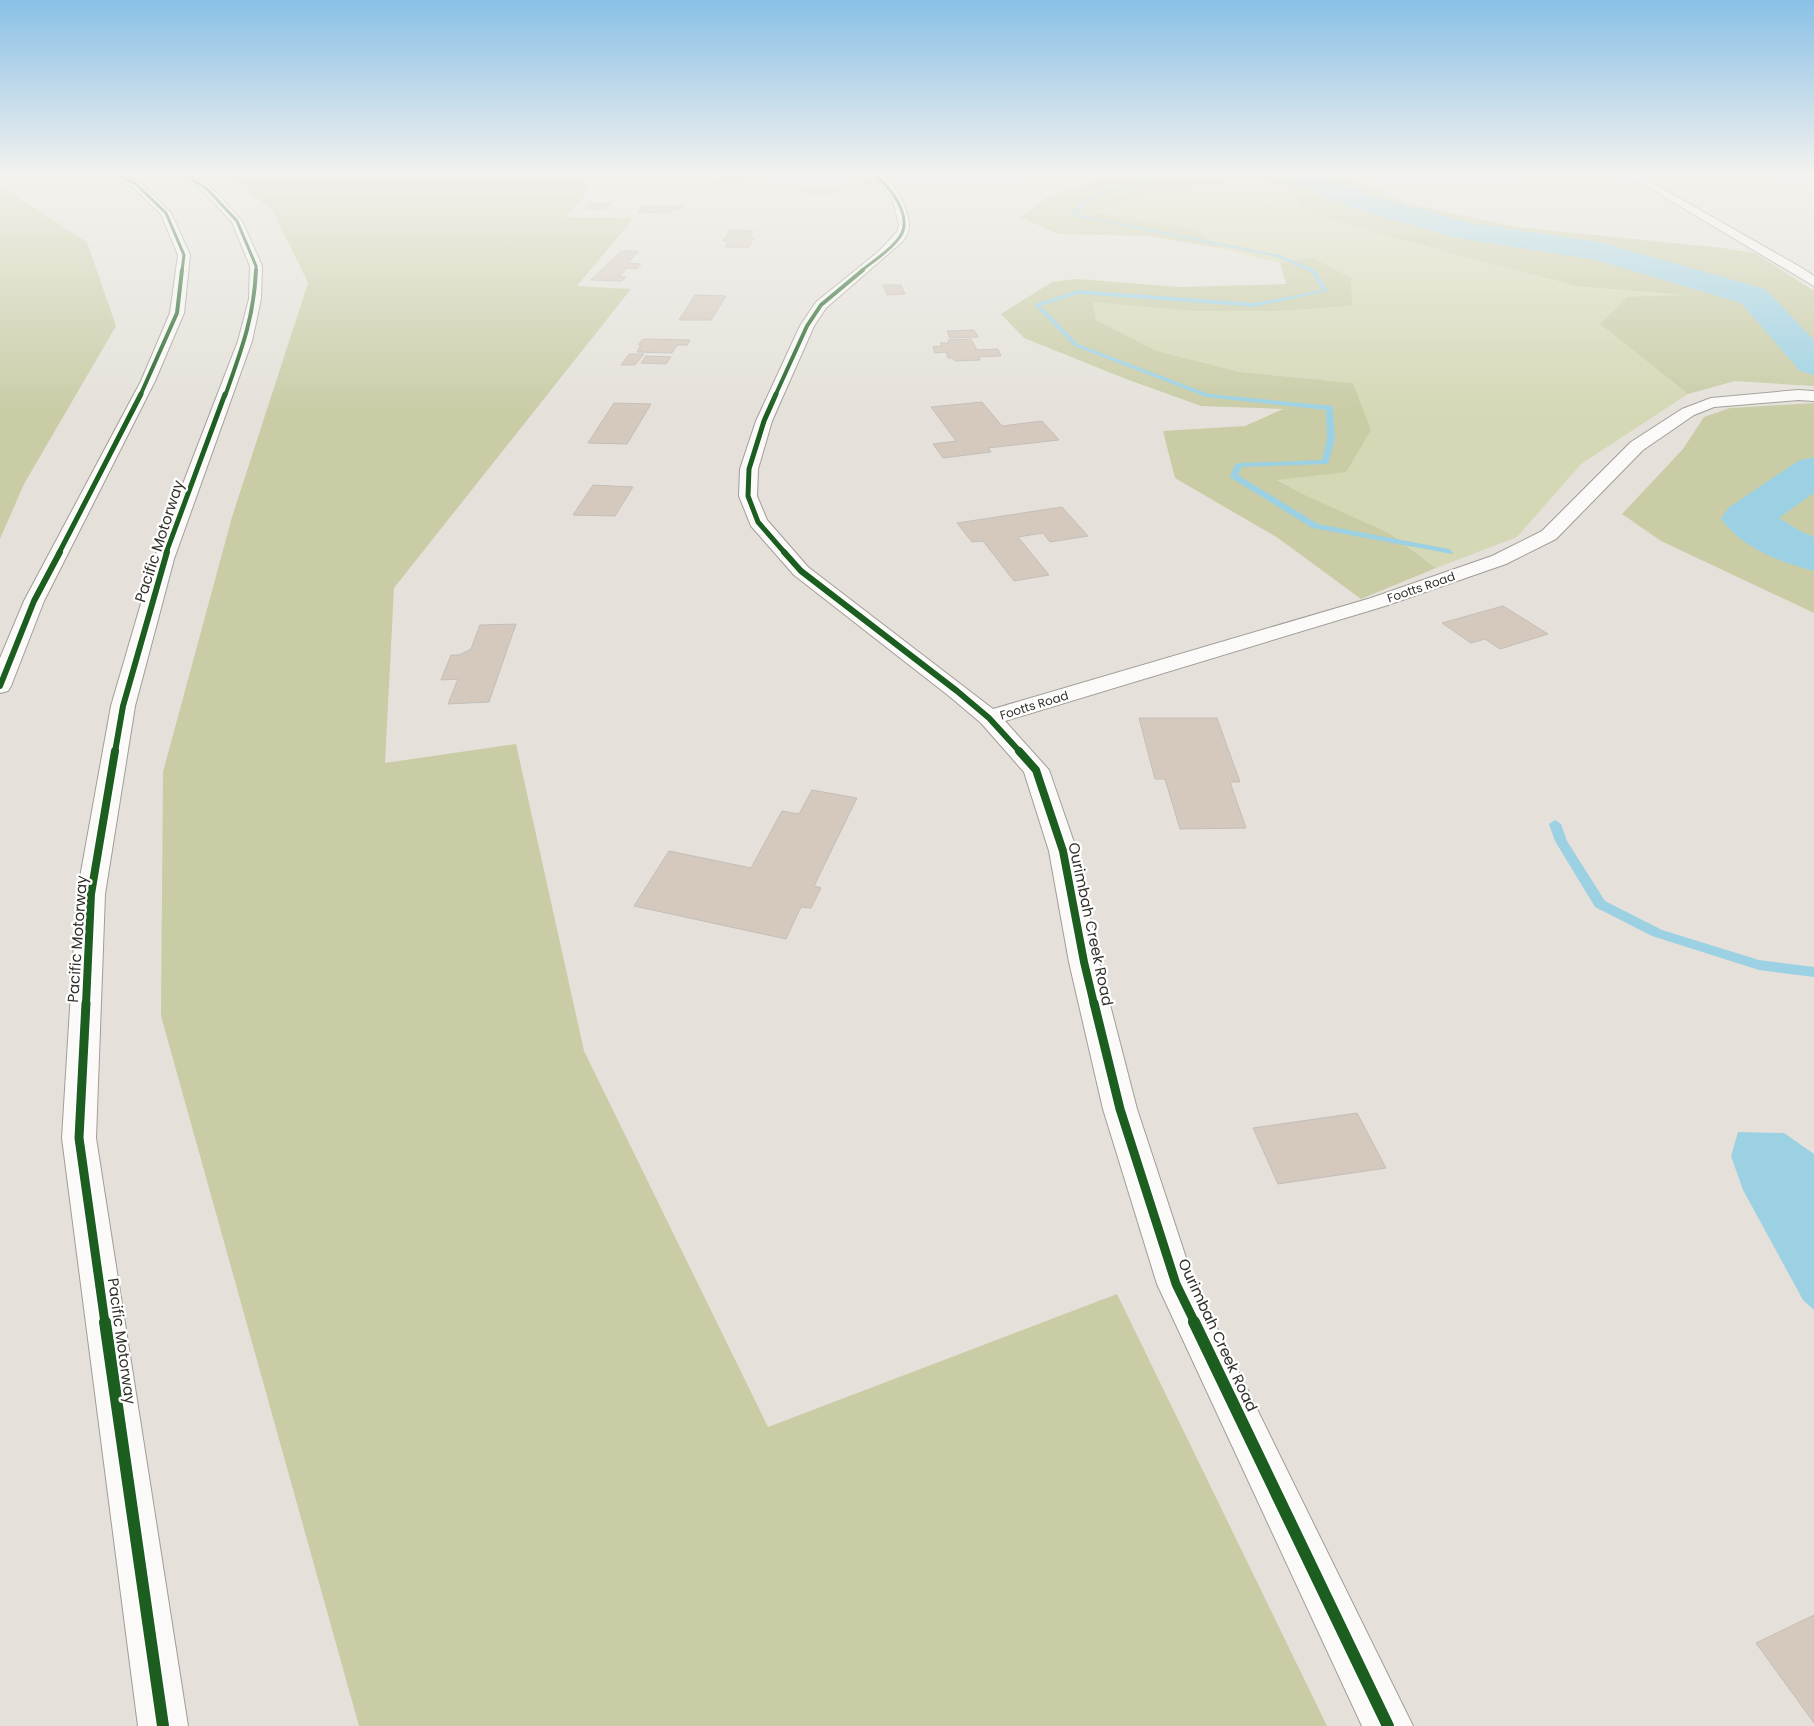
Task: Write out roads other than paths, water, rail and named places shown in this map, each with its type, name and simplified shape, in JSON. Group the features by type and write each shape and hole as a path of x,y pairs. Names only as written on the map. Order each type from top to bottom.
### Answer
{"main road":[{"path":"0,686 34,601 148,381 177,313 183,254"},
{"name":"Pacific Motorway","path":"163,1726 79,1138 91,894 123,706 164,559 245,341 255,299 256,266 251,254"},
{"name":"Ourimbah Creek Road","path":"883,254 821,305 807,326 764,422 749,469 748,496 758,522 801,571 957,691 989,718 1036,770 1063,852 1080,943 1120,1109 1176,1284 1388,1726"},
{"path":"1768,254 1814,282"},
{"name":"Footts Road","path":"989,718 1378,602 1499,560 1549,535 1638,446 1688,412 1711,404 1806,395"}],"water":[{"path":"1738,1132 1784,1133 1814,1154 1814,1310 1803,1300 1743,1190 1731,1156"}],"waterway":[{"path":"1266,254 1278,256 1313,271 1325,291 1255,305 1078,292 1037,305 1076,345 1208,396 1330,408 1331,439 1325,462 1239,465 1234,476 1315,526 1449,552"},
{"path":"1609,254 1753,296 1814,363"},
{"path":"1814,471 1746,519 1782,542 1814,555"},
{"path":"1555,824 1561,841 1600,904 1657,933 1759,965 1814,972"}]}
